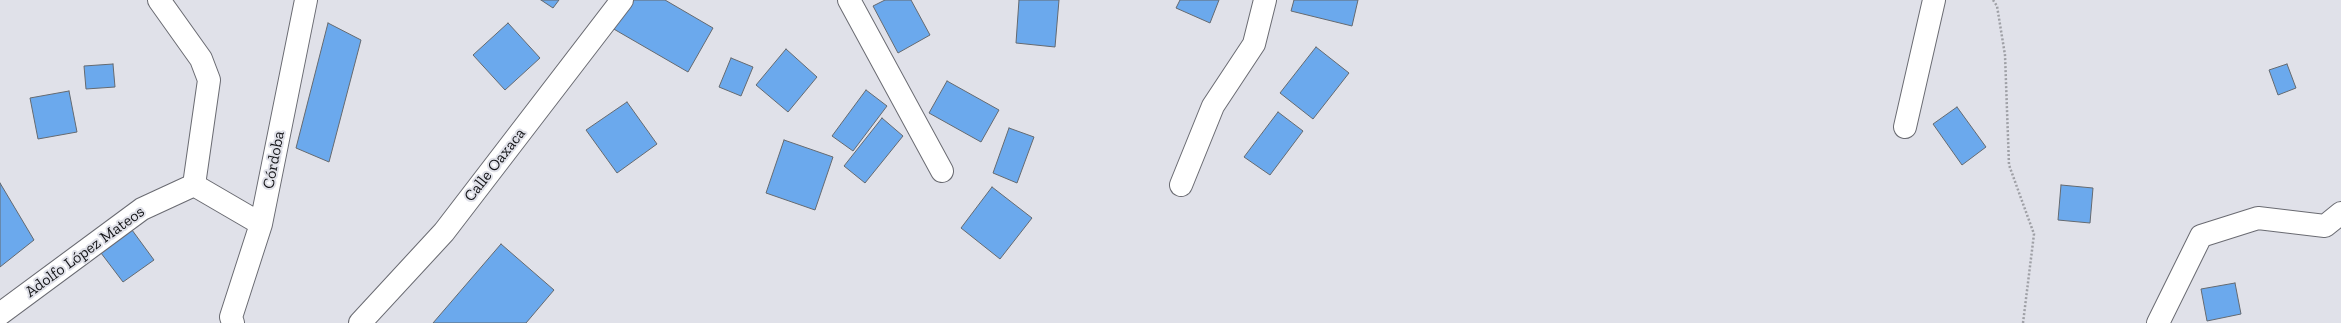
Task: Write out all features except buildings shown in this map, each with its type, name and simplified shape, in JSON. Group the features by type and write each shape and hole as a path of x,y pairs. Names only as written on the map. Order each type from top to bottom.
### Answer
{"street":[{"path":"159,0 201,58 209,80 194,185 261,224"},
{"name":"Córdoba","path":"232,320 261,224 306,0"},
{"name":"Calle Oaxaca","path":"360,323 444,232 622,0"},
{"path":"849,0 942,171"},
{"path":"1180,185 1213,106 1254,44 1265,0"},
{"path":"1905,127 1934,0"},
{"name":"Adolfo López Mateos","path":"0,314 142,209 194,185"},
{"path":"2158,323 2201,236 2258,218 2325,226 2341,213"}],"path":[{"path":"1993,0 1997,6 2005,55 2009,165 2034,234 2023,323"}]}
